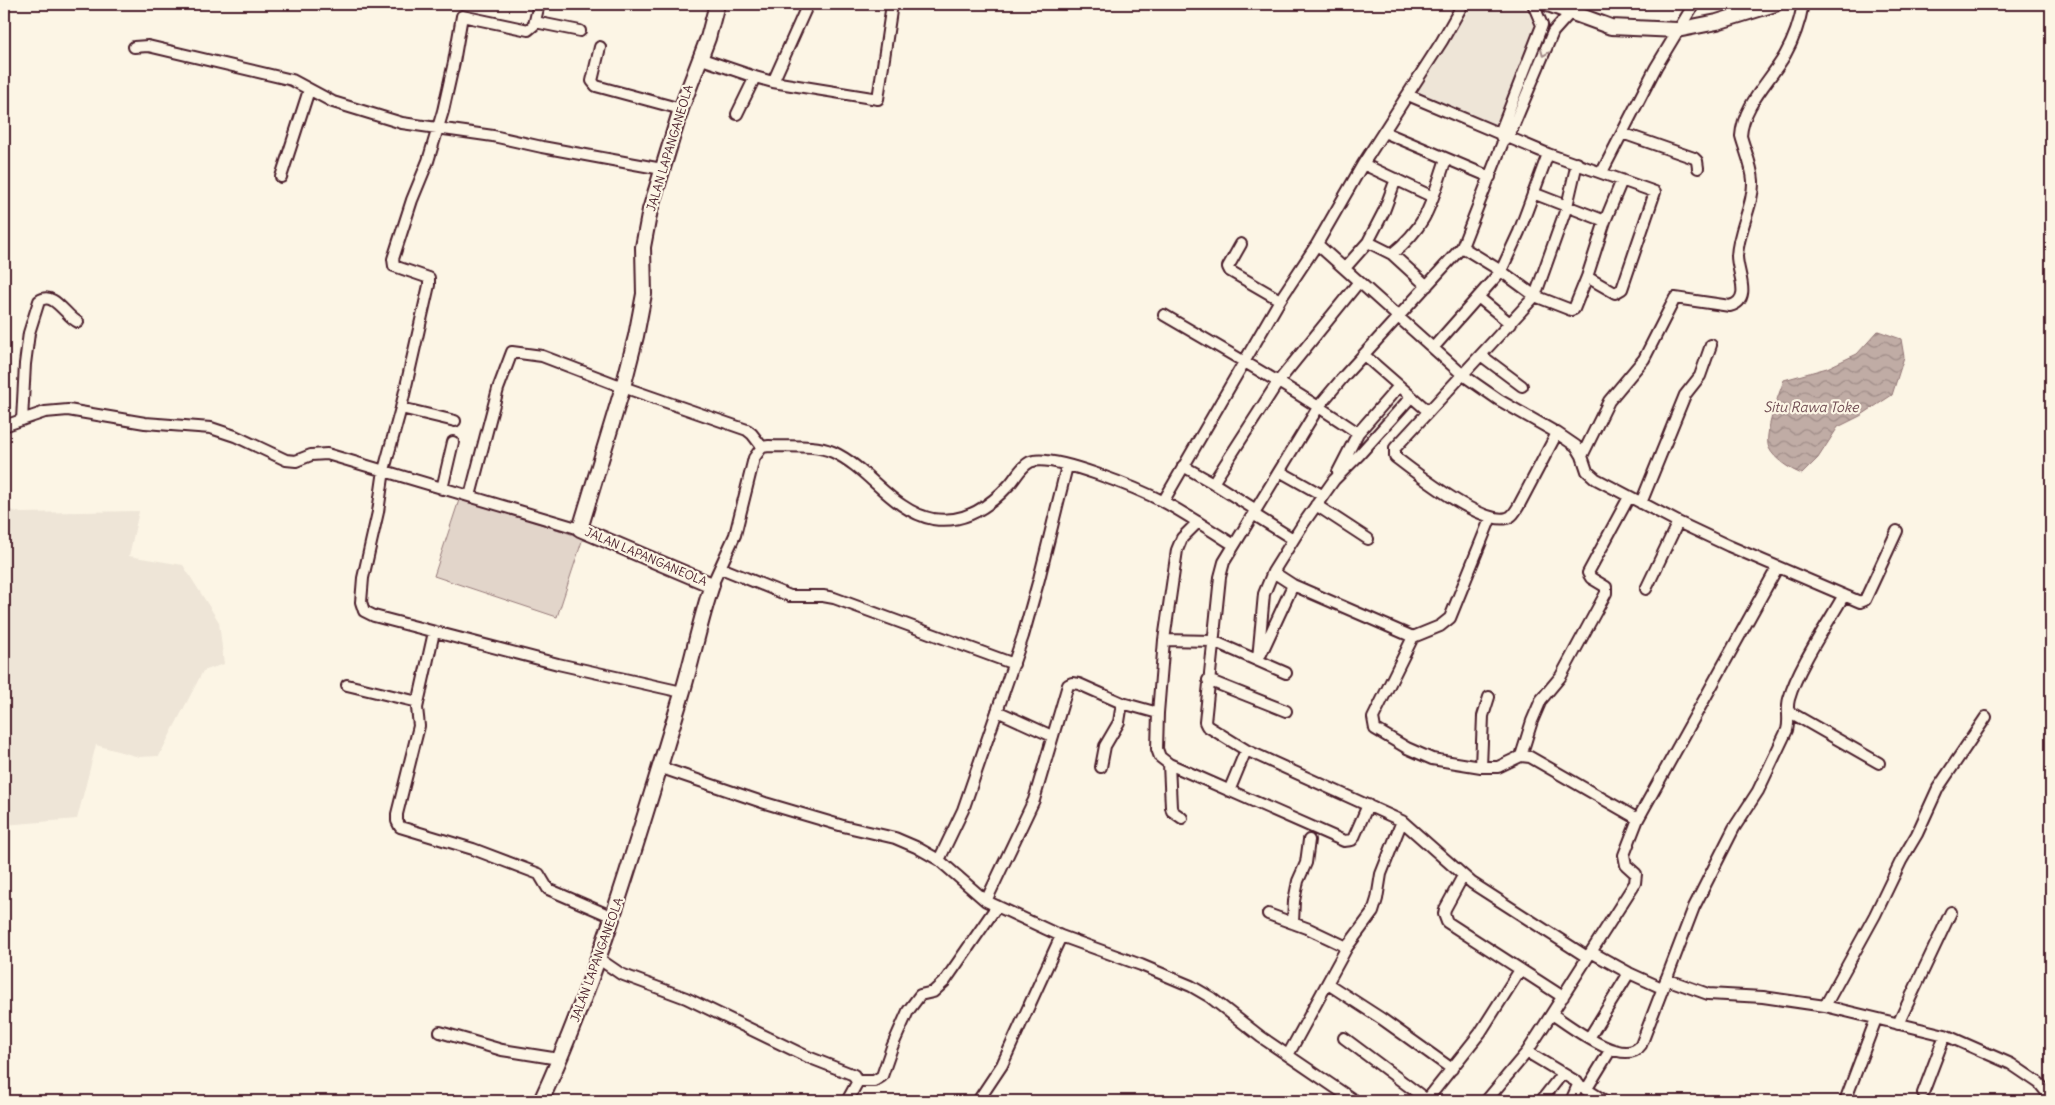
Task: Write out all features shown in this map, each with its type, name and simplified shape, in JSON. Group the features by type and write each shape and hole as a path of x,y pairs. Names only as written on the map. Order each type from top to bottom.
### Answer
{"street":[{"path":"539,4 535,22 532,29 528,30 462,16 450,85 428,161 412,200 393,259 394,266 426,276 429,278 429,281 401,408 384,470 378,512 363,578 362,607 368,614 434,632 558,664 682,692"},
{"name":"JALAN LAPANGANEOLA","path":"541,1101 599,959 613,917 682,692 712,585 580,529 623,388 644,294 642,255 646,224 681,109 708,38 717,4"},
{"path":"773,82 808,4"},
{"path":"699,58 773,82 878,99 892,4"},
{"path":"1162,502 1280,300 1317,244 1363,164 1408,95 1463,4"},
{"path":"1533,4 1542,28 1490,177 1462,246 1319,406 1281,472 1234,545 1222,569 1208,680 1205,722 1207,726 1246,750 1402,821 1463,876 1589,955 1629,973 1664,984 1708,994 1773,998 1825,1006 1944,1035 2011,1064 2039,1083 2051,1098"},
{"path":"1548,4 1611,27 1677,30 1717,22 1775,4"},
{"path":"1602,172 1656,66 1694,4"},
{"path":"1582,456 1609,401 1644,359 1675,298 1730,306 1741,300 1743,294 1737,262 1737,244 1753,181 1741,136 1742,129 1748,111 1786,54 1800,19 1803,4"},
{"path":"1504,137 1554,32 1570,13"},
{"path":"535,22 580,31"},
{"path":"1542,28 1554,32"},
{"path":"134,47 148,46 292,80 334,102 402,123 493,136 662,170"},
{"path":"600,47 592,81 596,86 681,109"},
{"path":"737,114 755,77"},
{"path":"281,177 309,90"},
{"path":"1408,95 1504,137 1656,192 1622,289 1615,293 1587,277"},
{"path":"1384,132 1490,177"},
{"path":"1622,133 1694,158 1697,161 1698,168"},
{"path":"1433,348 1501,270 1519,232 1548,154"},
{"path":"1392,254 1421,225 1446,159"},
{"path":"1557,433 1513,514 1506,518 1491,517 1434,487 1395,457 1395,448 1482,356 1535,296 1567,206 1577,163"},
{"path":"1363,164 1433,197"},
{"path":"1345,268 1368,242 1384,211 1396,179"},
{"path":"1462,246 1501,270 1535,296 1571,310 1574,309 1587,277 1605,221 1622,180"},
{"path":"1533,193 1605,221"},
{"path":"1368,242 1392,254 1427,286"},
{"path":"1241,244 1228,267 1230,271 1280,300"},
{"path":"1317,244 1463,375 1499,400 1576,446 1591,475 1678,522 1777,568 1860,602 1865,600 1897,531"},
{"path":"1213,483 1278,382 1358,282"},
{"path":"1478,297 1511,324"},
{"path":"22,420 25,364 29,333 39,301 43,298 48,298 62,308 71,319 78,322"},
{"path":"1164,315 1319,406 1358,433"},
{"path":"1641,503 1685,395 1698,380 1711,345"},
{"path":"470,496 498,389 512,352 542,356 623,388 747,430 762,448"},
{"path":"1364,355 1428,411"},
{"path":"1482,356 1522,386"},
{"path":"1334,480 1358,433 1399,386"},
{"path":"1258,659 1264,594 1273,572 1292,539 1334,480 1411,397"},
{"path":"401,408 455,420"},
{"path":"4,426 45,412 68,410 145,423 196,425 235,436 286,460 296,461 311,455 327,454 580,529"},
{"path":"442,488 453,442"},
{"path":"712,585 721,568 739,521 754,458 762,448 769,446 831,451 849,461 901,505 926,516 942,519 962,518 985,507 1005,489 1024,466 1030,462 1043,460 1114,480 1162,502 1234,545"},
{"path":"938,860 963,810 1014,664 1039,579 1067,466"},
{"path":"1183,466 1213,483 1292,539"},
{"path":"1281,472 1322,496"},
{"path":"1521,756 1541,700 1561,676 1606,593 1606,587 1591,578 1588,573 1629,497"},
{"path":"1316,505 1368,539"},
{"path":"1491,517 1450,618 1440,626 1413,637 1374,718 1375,730 1407,748 1432,759 1481,767 1498,767 1521,756 1537,760 1638,819"},
{"path":"1198,522 1182,538 1177,550 1164,640 1158,714 1157,749 1160,757 1169,764 1344,841 1352,840 1368,805"},
{"path":"1646,589 1678,522"},
{"path":"721,568 790,596 834,598 1014,664"},
{"path":"1486,1101 1527,1052 1636,881 1636,874 1626,865 1624,855 1638,819 1777,568"},
{"path":"1273,572 1293,585 1413,637"},
{"path":"1258,659 1293,585"},
{"path":"1552,1014 1610,1049 1623,1052 1638,1050 1694,907 1734,828 1758,791 1787,730 1790,720 1788,702 1797,679 1844,595"},
{"path":"434,632 417,708 420,722 397,814 397,821 400,827 473,849 539,874 548,889 613,917"},
{"path":"1164,640 1213,641 1258,659 1286,673"},
{"path":"1208,680 1286,711"},
{"path":"986,901 1034,800 1066,687 1070,683 1079,684 1122,703 1158,714"},
{"path":"347,685 418,702"},
{"path":"1481,767 1483,716 1489,697"},
{"path":"1100,767 1104,746 1119,722 1122,703"},
{"path":"997,711 1052,736"},
{"path":"1788,711 1879,763"},
{"path":"1825,1006 1875,916 1938,788 1986,718"},
{"path":"1229,791 1246,750"},
{"path":"1169,764 1170,807 1172,811 1182,818"},
{"path":"659,767 812,818 895,838 916,847 938,860 986,901 1061,936 1142,965 1191,986 1210,997 1261,1037 1348,1099"},
{"path":"1288,1055 1347,947 1373,912 1381,874 1402,821"},
{"path":"1293,923 1294,901 1298,881 1306,863 1309,840"},
{"path":"1463,876 1445,909 1444,918 1447,922 1563,997"},
{"path":"857,1081 874,1081 882,1076 908,1011 920,995 933,992 945,981 997,906"},
{"path":"1898,1024 1951,912"},
{"path":"1268,914 1347,947"},
{"path":"978,1101 1002,1065 1061,936"},
{"path":"599,959 621,974 686,998 808,1057 854,1076 857,1081 856,1087 847,1101"},
{"path":"1344,1038 1431,1099 1494,1014 1520,970"},
{"path":"1589,1038 1629,973"},
{"path":"1328,984 1452,1069"},
{"path":"1845,1101 1876,1019"},
{"path":"440,1032 502,1050 559,1060"},
{"path":"1923,1093 1944,1035"},
{"path":"1571,1101 1610,1049"},
{"path":"1527,1052 1575,1080 1582,1087 1605,1101"},
{"path":"1541,1101 1562,1074"}],"shaded area":[{"path":"1473,4 1523,4 1539,32 1497,127 1416,93"},
{"path":"460,497 583,538 557,617 434,576"},
{"path":"4,508 21,513 139,511 129,556 183,565 219,622 224,664 203,671 159,756 139,757 96,745 77,819 4,825"}],"water":[{"name":"Situ Rawa Toke","path":"1878,331 1901,339 1904,357 1892,395 1860,416 1838,427 1818,458 1802,474 1783,464 1769,448 1768,434 1772,414 1784,380 1827,368 1857,354"}]}
